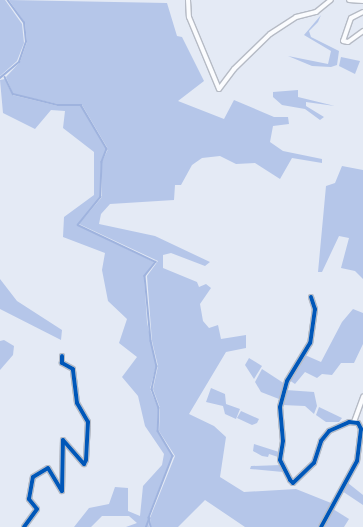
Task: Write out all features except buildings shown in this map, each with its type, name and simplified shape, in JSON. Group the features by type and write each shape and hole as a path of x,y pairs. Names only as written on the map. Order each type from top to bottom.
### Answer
{"street":[{"path":"188,0 189,17 215,86 219,89 234,68 270,34 296,17 316,12 331,0"},
{"path":"349,0 363,1"},
{"path":"363,12 351,18 343,40 348,42 363,31"},
{"path":"310,297 315,309 310,343 287,381 280,407 283,441 280,460 290,480 293,483 314,463 326,433 339,425 354,422 362,428 357,461 321,527"},
{"path":"24,527 37,509 29,499 33,477 48,468 62,491 63,440 84,464 86,460 88,422 77,403 73,370 62,363 62,356"},
{"path":"354,422 363,397"}],"shaded area":[{"path":"0,0 5,0 22,24 24,43 17,61 0,76"},
{"path":"9,0 167,3 177,36 182,37 204,81 178,101 224,119 234,100 274,117 288,117 289,124 273,126 270,142 283,151 322,159 322,163 292,158 280,179 255,163 236,164 220,156 202,158 192,165 181,185 175,185 174,200 110,204 101,214 99,224 155,236 210,262 205,266 171,253 163,255 163,268 197,282 199,287 206,284 211,288 200,304 203,321 209,328 218,325 221,339 246,335 246,348 226,352 189,414 214,426 226,437 220,477 244,492 296,489 331,503 319,527 245,527 205,500 178,527 151,527 150,518 175,456 159,431 160,408 153,389 158,366 152,341 147,276 158,261 79,224 102,197 102,162 108,149 82,105 58,104 13,94 6,77 20,62 27,42 25,23"},
{"path":"321,15 318,22 309,31 311,37 339,51 337,65 331,67 312,66 288,56 328,64 331,51 304,35"},
{"path":"341,57 360,61 355,74 339,66"},
{"path":"5,79 12,95 58,106 81,106 106,149 101,162 100,197 77,225 154,262 144,276 147,322 156,366 150,389 158,408 157,431 172,456 148,517 149,527 126,527 137,523 129,516 102,516 91,527 74,527 89,508 109,504 115,487 128,488 128,511 140,516 143,486 162,465 164,454 145,426 138,396 122,377 137,357 119,343 127,319 108,301 102,270 105,253 63,237 64,217 94,195 94,152 63,128 65,111 51,110 35,129 3,113 0,80"},
{"path":"298,90 298,97 335,106 306,102 306,106 324,117 320,120 305,109 282,105 273,97 273,92"},
{"path":"342,166 363,170 363,279 355,271 341,268 349,238 339,236 322,272 318,272 326,186 335,183"},
{"path":"0,279 17,301 62,330 61,340 0,309"},
{"path":"353,309 363,313 363,344 354,363 341,363 332,375 322,374 317,378 305,372 295,384 289,380 305,355 321,362 342,322"},
{"path":"4,340 14,346 13,355 0,370 0,341"},
{"path":"249,358 262,366 254,379 245,365"},
{"path":"262,369 285,384 279,399 261,392 255,382"},
{"path":"211,388 225,394 226,404 240,409 236,419 225,414 223,406 206,402"},
{"path":"286,390 314,392 317,406 314,414 305,406 282,405"},
{"path":"319,407 342,418 339,422 326,422 316,415"},
{"path":"241,411 259,419 257,423 252,425 237,418"},
{"path":"254,444 279,452 278,457 269,454 268,457 262,456 253,451"},
{"path":"281,465 283,472 250,469 251,466"},
{"path":"348,483 363,495 363,505 342,491"},
{"path":"333,509 349,519 344,527 322,527"}],"waterway":[{"path":"0,78 19,62 26,42 24,23 7,0"},
{"path":"5,77 13,94 58,105 81,105 107,149 102,162 101,197 78,225 156,262 145,276 151,341 157,366 152,389 159,408 158,431 173,456 149,518 151,527"},
{"path":"146,527 149,519"}],"cycle path":[{"path":"311,297 315,309 310,343 287,381 280,407 283,441 280,460 290,480 293,483 314,463 321,441 329,431 349,422 358,423 361,429 357,461 321,527"},
{"path":"24,527 37,509 29,499 33,477 48,468 62,491 63,440 84,464 86,460 88,422 77,403 73,369 62,363 62,356"}]}
